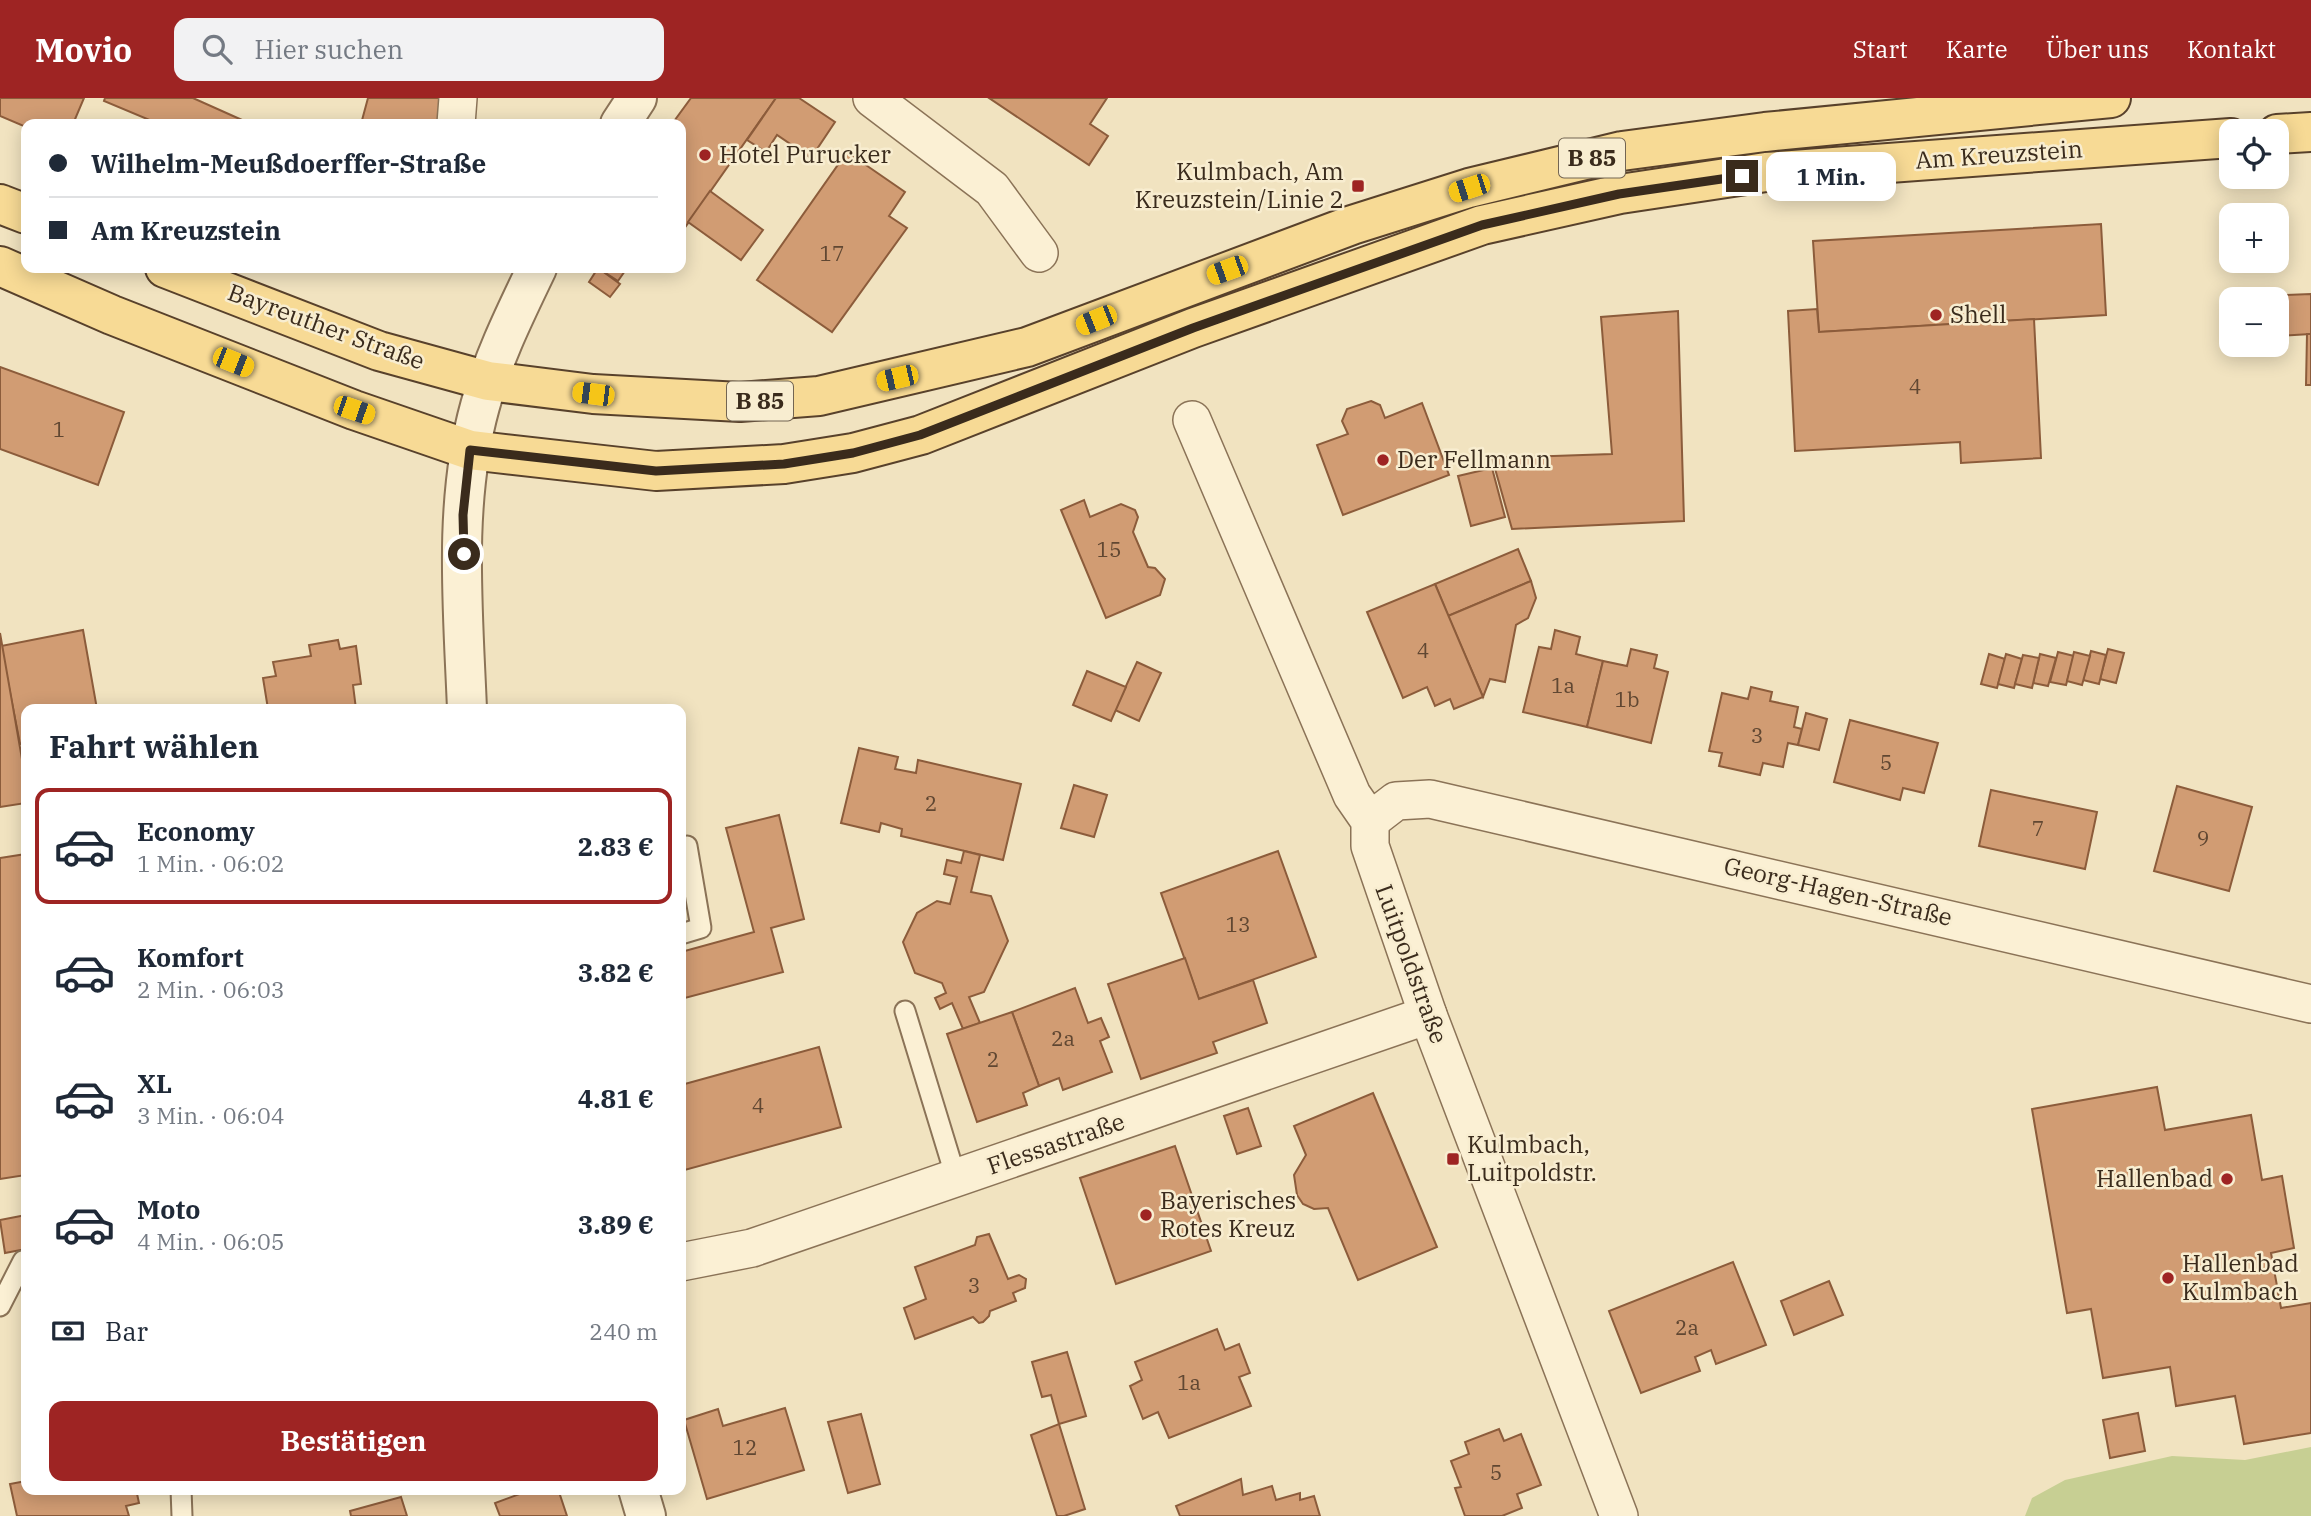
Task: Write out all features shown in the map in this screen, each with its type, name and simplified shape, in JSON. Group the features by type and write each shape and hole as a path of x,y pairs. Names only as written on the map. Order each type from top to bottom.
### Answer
{"main road":[{"name":"Am Kreuzstein","path":"488,381 593,394 740,402 819,396 1027,347 1352,225 1469,188 1622,151 1765,132 2110,98"},
{"path":"2289,134 2311,132"},
{"name":"Am Kreuzstein","path":"470,450 656,471 784,464 853,453 920,435 1193,328 1482,225 1619,194 1766,172 2219,139"},
{"path":"0,204 21,212"},
{"name":"B 85","path":"0,266 176,340 354,410 470,450"},
{"name":"Bayreuther Straße","path":"179,273 379,351 488,381"}],"street":[{"path":"456,119 458,98"},
{"path":"623,119 637,98"},
{"path":"872,98 992,189 1039,253"},
{"path":"467,704 463,523 470,450 488,381 535,273"},
{"name":"Luitpoldstraße","path":"1192,419 1352,795 1370,821 1370,846 1428,1015 1619,1516"},
{"name":"Georg-Hagen-Straße","path":"1370,821 1396,801 1430,799 2311,1004"},
{"name":"Flessastraße","path":"686,1261 752,1248 1428,1015"},
{"path":"640,1495 646,1516"}],"lane":[{"path":"686,932 701,928 687,846"},
{"path":"905,1011 956,1178"},
{"path":"0,1306 21,1265"},
{"path":"181,1495 181,1516"}],"green space":[{"path":"2311,1447 2311,1516 2025,1516 2032,1498 2065,1480 2172,1456 2245,1460"}],"building":[{"path":"0,98 84,98 75,119 21,119 21,125 0,116"},
{"path":"105,98 193,98 240,119 147,119 104,101"},
{"path":"368,98 443,98 440,119 362,119"},
{"path":"691,98 776,98 686,226 686,119 676,119"},
{"path":"776,98 799,98 835,122 811,158 777,135 766,152 747,140"},
{"path":"989,98 1107,98 1090,124 1108,136 1089,165"},
{"path":"847,152 905,192 889,216 907,228 832,332 757,280"},
{"path":"710,191 763,230 741,260 688,222"},
{"path":"2101,224 2106,315 1819,332 1813,241"},
{"path":"595,273 605,273 620,284 610,297 589,282"},
{"path":"606,273 624,273 618,281"},
{"path":"2311,294 2311,334 2289,335 2289,295"},
{"path":"1817,309 1819,332 2034,319 2041,458 1961,463 1960,442 1795,451 1788,311"},
{"path":"1678,311 1684,521 1512,529 1492,458 1612,454 1601,317"},
{"path":"2307,334 2311,334 2311,385 2306,385"},
{"path":"0,367 124,412 98,485 0,449"},
{"name":"Der Fellmann","path":"1371,401 1380,405 1385,418 1422,403 1449,475 1343,515 1317,445 1348,434 1342,421 1347,409"},
{"path":"1492,468 1505,517 1471,526 1458,476"},
{"path":"1084,500 1090,517 1121,504 1135,510 1138,517 1133,532 1148,567 1155,568 1165,579 1160,595 1106,618 1061,510"},
{"path":"1518,549 1531,581 1448,616 1435,584"},
{"path":"1531,581 1536,598 1528,618 1516,625 1505,682 1490,679 1483,697 1448,616"},
{"path":"1435,584 1483,697 1454,709 1450,699 1435,706 1427,687 1403,698 1367,612"},
{"path":"83,630 96,704 21,704 20,744 1,646"},
{"path":"1555,630 1580,637 1576,654 1603,661 1587,727 1523,712 1539,647 1551,649"},
{"path":"0,633 21,753 21,804 0,807"},
{"path":"338,640 340,649 356,646 361,684 353,685 355,704 267,704 263,678 276,676 273,662 311,656 309,645"},
{"path":"1631,649 1657,655 1654,668 1668,672 1651,743 1587,727 1603,661 1627,666"},
{"path":"2108,649 2124,653 2116,683 2100,679"},
{"path":"2091,651 2106,655 2099,684 2083,680"},
{"path":"2058,652 2074,656 2066,685 2050,682"},
{"path":"2074,652 2090,656 2082,685 2067,681"},
{"path":"1989,654 2005,659 1997,688 1981,684"},
{"path":"2006,654 2022,659 2014,688 1998,684"},
{"path":"2040,654 2056,658 2048,686 2033,683"},
{"path":"2023,655 2039,658 2032,688 2015,684"},
{"path":"1137,662 1161,673 1139,721 1115,710"},
{"path":"1087,671 1126,687 1111,721 1073,705"},
{"path":"1751,687 1772,692 1770,701 1798,707 1794,727 1802,729 1798,745 1788,743 1783,767 1763,763 1760,775 1719,766 1722,753 1709,751 1722,693 1748,699"},
{"path":"1806,713 1827,719 1819,750 1798,745"},
{"path":"1850,720 1938,743 1924,793 1903,788 1900,800 1834,782"},
{"path":"859,748 898,757 895,769 916,773 918,760 1021,784 1003,860 901,836 902,829 881,823 879,832 841,823"},
{"path":"1074,785 1107,795 1094,837 1061,828"},
{"path":"2177,786 2252,807 2229,891 2154,871"},
{"path":"1991,790 2097,812 2085,869 1979,846"},
{"path":"779,815 804,919 771,928 783,972 686,998 686,951 754,932 726,828"},
{"path":"964,851 980,855 971,892 991,896 1008,941 984,992 969,997 980,1023 963,1029 952,1003 940,1009 935,998 946,993 942,983 915,973 903,942 917,913 937,901 950,904 957,877 944,874 947,860 961,863"},
{"path":"1278,851 1316,957 1199,999 1161,893"},
{"path":"21,855 21,1176 0,1179 0,858"},
{"path":"1185,958 1199,999 1253,980 1267,1023 1213,1042 1217,1053 1141,1079 1108,984"},
{"path":"1075,988 1088,1023 1101,1018 1109,1037 1100,1041 1112,1072 1063,1090 1059,1078 1039,1086 1012,1012"},
{"path":"1012,1012 1039,1086 1023,1093 1027,1105 977,1122 947,1034"},
{"path":"819,1047 841,1127 686,1170 686,1084"},
{"name":"Hallenbad Kulmbach","path":"2157,1087 2165,1130 2251,1115 2262,1180 2282,1176 2294,1248 2271,1253 2281,1308 2311,1303 2311,1433 2244,1444 2235,1396 2176,1406 2170,1367 2103,1378 2091,1309 2067,1313 2032,1109"},
{"path":"1373,1093 1437,1247 1358,1280 1328,1208 1314,1209 1303,1204 1297,1195 1294,1175 1306,1155 1294,1126"},
{"path":"1248,1108 1261,1146 1237,1154 1224,1116"},
{"name":"Bayerisches Rotes Kreuz","path":"1175,1146 1211,1251 1116,1284 1080,1178"},
{"path":"21,1216 21,1250 5,1253 0,1220"},
{"path":"989,1234 1008,1279 1019,1275 1026,1279 1025,1288 1013,1293 1016,1301 990,1311 983,1322 979,1323 973,1317 915,1339 904,1308 926,1299 915,1267 975,1245 977,1237"},
{"path":"1733,1262 1766,1345 1716,1364 1711,1350 1695,1357 1700,1371 1641,1393 1609,1311"},
{"path":"1829,1281 1843,1315 1794,1335 1781,1301"},
{"path":"1217,1329 1225,1350 1239,1344 1250,1373 1239,1377 1251,1406 1169,1438 1158,1412 1143,1419 1130,1386 1142,1380 1135,1362"},
{"path":"1067,1352 1086,1416 1059,1424 1051,1395 1042,1397 1032,1362"},
{"path":"785,1408 804,1470 707,1499 686,1419 718,1409 723,1426"},
{"path":"2138,1413 2145,1451 2110,1458 2103,1420"},
{"path":"861,1414 880,1484 848,1493 828,1422"},
{"path":"1059,1424 1085,1509 1064,1516 1057,1516 1031,1435"},
{"path":"1499,1429 1504,1441 1521,1434 1541,1485 1517,1494 1522,1508 1502,1516 1465,1516 1455,1488 1461,1487 1451,1461 1469,1454 1465,1442"},
{"path":"1241,1479 1243,1495 1272,1486 1276,1500 1300,1493 1300,1500 1314,1496 1320,1516 1180,1516 1176,1506"},
{"path":"21,1482 21,1495 137,1495 139,1503 126,1506 129,1516 17,1516 10,1484"},
{"path":"517,1495 560,1495 567,1516 500,1516 495,1503"},
{"path":"401,1497 407,1516 351,1516 350,1511"}],"place":[{"name":"Hotel Purucker","path":"705,155"},
{"name":"Kulmbach, Am Kreuzstein/Linie 2","path":"1358,186"},
{"name":"Shell","path":"1936,315"},
{"name":"Der Fellmann","path":"1383,460"},
{"name":"Kulmbach, Luitpoldstr.","path":"1453,1159"},
{"name":"Hallenbad","path":"2227,1179"},
{"name":"Bayerisches Rotes Kreuz","path":"1146,1215"},
{"name":"Hallenbad Kulmbach","path":"2168,1278"}],"route":[{"path":"464,554 463,515 470,450 656,471 784,464 853,453 920,435 1193,328 1482,225 1619,194 1742,176"}]}
